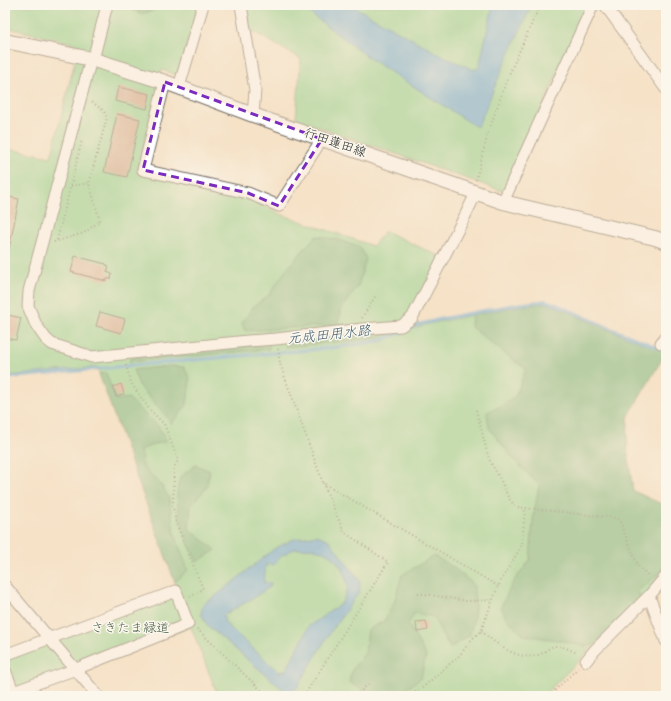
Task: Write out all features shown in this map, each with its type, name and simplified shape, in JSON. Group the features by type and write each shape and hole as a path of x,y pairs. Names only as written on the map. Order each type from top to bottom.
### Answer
{"main road":[{"name":"行田蓮田線","path":"5,41 93,55 253,115 322,139 476,188 503,202 655,238 666,242"}],"street":[{"path":"107,5 29,291 28,306 36,325 46,339 52,344 92,357 401,326 412,318 466,214 476,188"},
{"path":"179,87 203,5"},
{"path":"241,5 255,90 253,115"},
{"path":"503,202 592,5"},
{"path":"605,5 666,89"},
{"path":"165,82 143,170 248,194 279,206 322,139"},
{"path":"586,660 649,596 662,580"},
{"path":"5,586 98,696"},
{"path":"5,654 176,591 188,624 76,669 9,693 5,670"},
{"path":"649,596 666,641"}],"path":[{"path":"476,188 488,133 507,79 540,5"},
{"path":"41,246 84,233 100,221 89,184 107,118 104,111 92,102 93,96"},
{"path":"57,241 82,140"},
{"path":"71,186 89,184"},
{"path":"356,330 376,295"},
{"path":"278,348 280,364 323,483 344,532 388,562 304,696"},
{"path":"127,371 130,383 149,409 164,424 178,460 174,468 173,507 176,523 203,589 186,600"},
{"path":"476,410 489,459 502,481 508,499 516,507 616,518 620,522 638,566 662,580"},
{"path":"323,483 498,586"},
{"path":"408,696 422,688 460,655 472,639 481,631 498,586 522,545 525,508"},
{"path":"418,593 467,601 492,600"},
{"path":"194,626 268,696"},
{"path":"481,631 498,646 523,656 539,655 552,646 560,646 581,654 594,651"},
{"path":"549,696 586,660"},
{"path":"356,696 368,684"}],"highlighted area":[{"path":"165,82 322,139 279,206 248,193 143,170"}],"green space":[{"name":"さきたま緑道","path":"5,5 199,5 177,75 162,70 137,172 250,197 280,214 373,246 385,231 441,257 407,317 412,329 424,325 508,308 545,303 666,352 628,417 627,448 633,491 666,506 666,572 641,600 543,696 218,696 191,627 5,696 5,653 177,588 97,367 5,376 5,148 51,157 79,45 5,27"},
{"path":"128,5 164,5 149,12 141,13 137,12"},
{"path":"245,5 588,5 508,184 502,191 296,119 301,59 249,29"},
{"path":"316,236 339,240 361,248 366,259 358,286 342,309 337,325 245,331 242,323 253,307 269,295 288,267"},
{"path":"545,303 666,352 628,417 627,448 633,491 666,506 666,572 664,575 658,574 638,591 641,600 596,645 584,646 523,635 507,619 501,607 513,582 530,560 533,520 539,485 515,461 489,428 487,412 501,406 515,397 526,369 471,327 472,315"},
{"path":"398,329 380,338 285,347 287,341"},
{"path":"269,343 269,349 129,362 131,358"},
{"path":"171,366 184,367 190,379 187,405 171,424 166,416 140,387 133,370"},
{"path":"106,373 116,400 129,398 158,426 167,441 140,450 144,469 162,486 169,498 174,532 188,570 175,582 99,374"},
{"path":"196,465 210,471 206,488 191,505 189,529 216,550 197,562 184,530 179,513 177,495 180,477"},
{"path":"434,556 453,567 474,585 475,611 470,635 450,648 434,617 415,613 408,624 426,656 421,678 400,693 389,697 371,693 353,685 349,682 352,670 365,653 368,630 384,621 394,603 402,575"}],"water":[{"path":"309,5 351,5 439,54 474,70 479,67 493,5 532,5 478,126 475,126 372,60 311,14"},
{"path":"317,535 329,540 360,581 360,591 327,637 297,688 286,692 208,626 201,614 203,604 217,595 274,549 294,539","holes":["312,548 330,554 343,569 348,587 342,603 309,626 286,670 279,672 226,624 224,615 271,586 271,583 264,583 266,564 273,565 283,555 294,549"]}],"building":[{"path":"118,87 150,94 147,109 115,101"},
{"path":"117,114 140,119 127,177 104,172"},
{"path":"5,196 19,199 7,259 5,258"},
{"path":"75,256 106,264 109,266 107,272 112,274 111,279 107,279 106,281 71,272"},
{"path":"5,310 8,315 21,318 16,340 5,338"},
{"path":"100,312 125,319 121,333 96,326"},
{"path":"121,384 124,394 116,397 113,387"},
{"path":"426,621 428,630 417,632 416,622"}],"waterway":[{"name":"元成田用水路","path":"5,378 330,348 380,341 418,325 442,319 513,305 545,301 666,351"}]}
